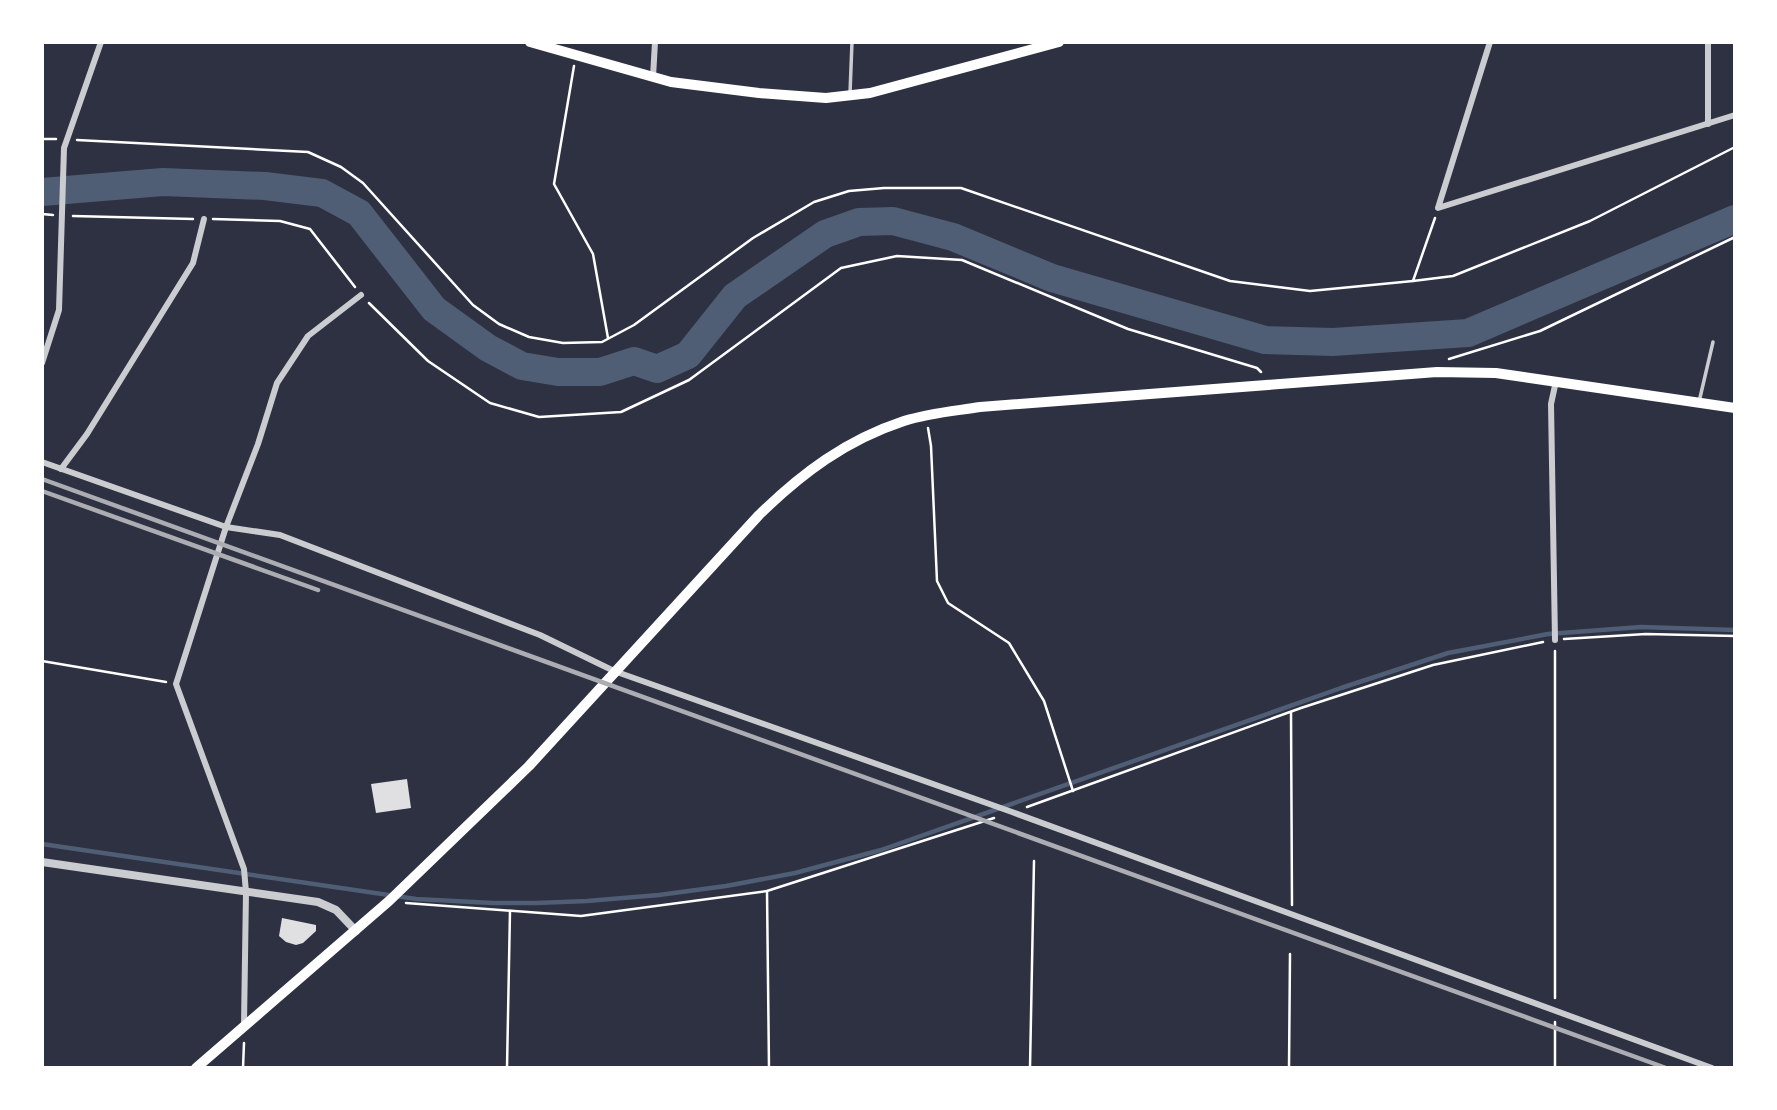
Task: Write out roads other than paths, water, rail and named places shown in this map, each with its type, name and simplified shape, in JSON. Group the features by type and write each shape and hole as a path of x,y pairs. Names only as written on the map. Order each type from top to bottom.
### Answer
{"main road":[{"path":"530,42 555,46 576,56 671,82 826,98 870,93 1036,45 1059,42"},
{"path":"196,1068 244,1024 356,931 529,766 759,515 803,474 851,444 882,430 926,416 980,407 1437,372 1496,373 1735,408"}],"street":[{"path":"42,363 60,310 64,148 101,42"},
{"path":"653,77 655,42"},
{"path":"1490,42 1438,208 1735,115"},
{"path":"1708,42 1708,124"},
{"path":"61,468 87,434 193,263 204,219"},
{"path":"244,1024 244,869 176,684 226,527 278,383 308,336 361,295"},
{"path":"1555,640 1551,404 1556,381"},
{"path":"42,462 226,527 280,535 540,635 614,671 1012,812 1712,1068"},
{"path":"42,862 327,905 336,910 356,931"}],"lane":[{"path":"850,95 852,42"},
{"path":"1698,403 1713,342"}],"waterway":[{"path":"42,192 163,182 265,186 322,193 359,213 434,309 488,348 522,366 558,372 600,372 634,361 657,369 688,355 735,296 825,234 859,222 893,221 953,237 1052,278 1265,340 1333,342 1468,333 1735,219"},
{"path":"42,844 416,899 536,903 659,895 795,873 881,850 1448,653 1548,634 1641,627 1735,630"}],"railway":[{"path":"42,479 1666,1068"},
{"path":"42,491 318,590"}]}
